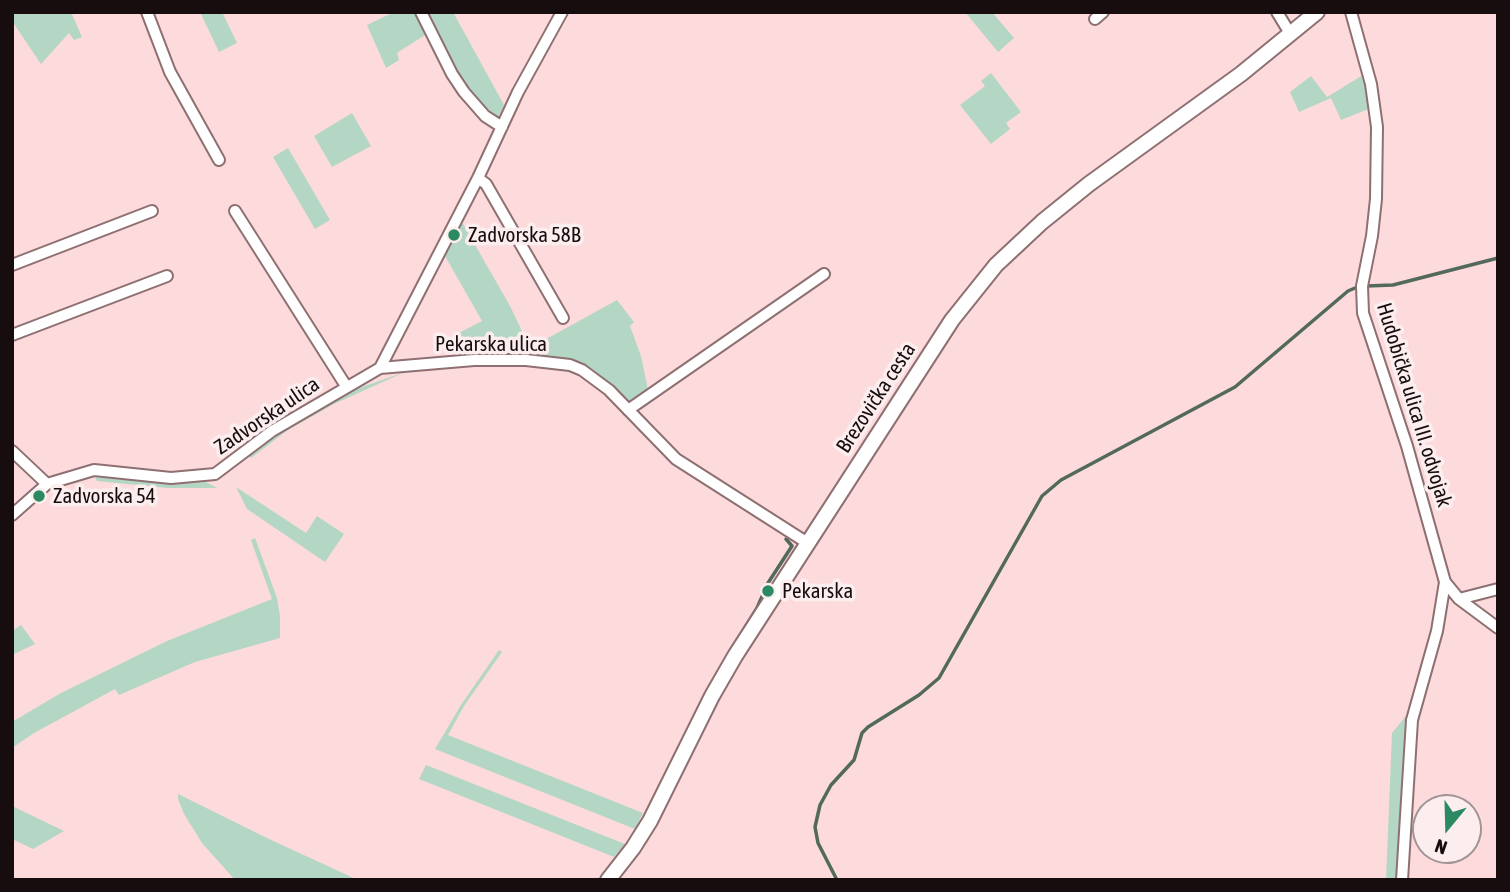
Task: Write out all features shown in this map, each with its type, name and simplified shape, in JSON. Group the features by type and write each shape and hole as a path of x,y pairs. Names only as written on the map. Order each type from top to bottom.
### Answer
{"main road":[{"name":"Brezovička cesta","path":"608,880 650,821 712,696 806,542 952,320 996,265 1042,222 1089,184 1291,35 1317,12"}],"street":[{"path":"147,12 170,72 219,160"},
{"path":"421,12 464,92 485,116 502,127"},
{"path":"380,368 478,178 518,92 562,12"},
{"path":"1277,12 1291,35"},
{"name":"Hudobička ulica III. odvojak","path":"1350,12 1371,84 1377,127 1376,199 1362,286 1363,313 1407,446 1445,582 1459,599 1498,628"},
{"path":"478,178 486,184 563,318"},
{"path":"12,265 152,211"},
{"path":"235,211 346,386"},
{"path":"628,410 824,274"},
{"path":"12,335 167,275"},
{"name":"Pekarska ulica","path":"380,368 474,360 526,360 570,365 591,374 676,459 806,542"},
{"name":"Zadvorska ulica","path":"12,515 47,484 94,470 171,478 215,474 272,431 380,368"},
{"path":"12,451 47,484"},
{"path":"1402,880 1412,720 1437,631 1445,582"},
{"path":"1459,599 1498,589"}],"green space":[{"path":"12,12 71,12 82,37 74,40 69,33 41,64 12,21"},
{"path":"200,12 222,12 237,43 219,52"},
{"path":"394,12 415,12 425,35 397,53 399,60 386,68 367,25"},
{"path":"426,12 453,12 504,105 498,117 477,100 454,68"},
{"path":"965,12 992,12 1014,38 998,52"},
{"path":"991,73 1021,112 1006,123 1010,129 991,144 960,105 985,86 981,81"},
{"path":"1363,75 1371,108 1341,120 1331,98 1299,112 1290,92 1311,76 1327,97"},
{"path":"352,113 371,146 332,167 314,136"},
{"path":"288,148 330,220 315,229 273,157"},
{"path":"462,222 510,306 530,348 617,300 634,322 630,326 641,356 648,390 633,401 628,401 594,370 572,361 525,356 466,355 455,335 482,321 445,256"},
{"path":"405,372 334,404 288,430 251,458 248,456 273,436 324,403"},
{"path":"95,477 171,484 206,482 217,488 168,488 97,481"},
{"path":"236,487 306,533 317,516 344,534 325,562 247,509"},
{"path":"255,538 277,598 280,638 195,662 119,695 115,689 12,748 12,722 61,693 167,641 272,599 251,540"},
{"path":"21,625 35,644 12,655 12,631"},
{"path":"499,650 502,652 464,706 448,735 643,813 635,829 435,749"},
{"path":"1410,711 1399,880 1386,880 1392,733"},
{"path":"426,765 625,844 614,857 419,779"},
{"path":"178,794 358,880 235,880 202,843 184,814"},
{"path":"12,806 64,831 33,849 12,839"}],"waterway":[{"path":"1366,286 1393,285 1498,258"},
{"path":"837,880 818,843 815,827 820,805 831,785 854,760 862,733 919,695 939,678 1042,496 1061,480 1235,387 1348,291 1355,288"},
{"path":"736,642 792,546 786,539"}],"place":[{"name":"Zadvorska 58B","path":"454,235"},
{"name":"Zadvorska 54","path":"39,496"},
{"name":"Pekarska","path":"768,591"}]}
